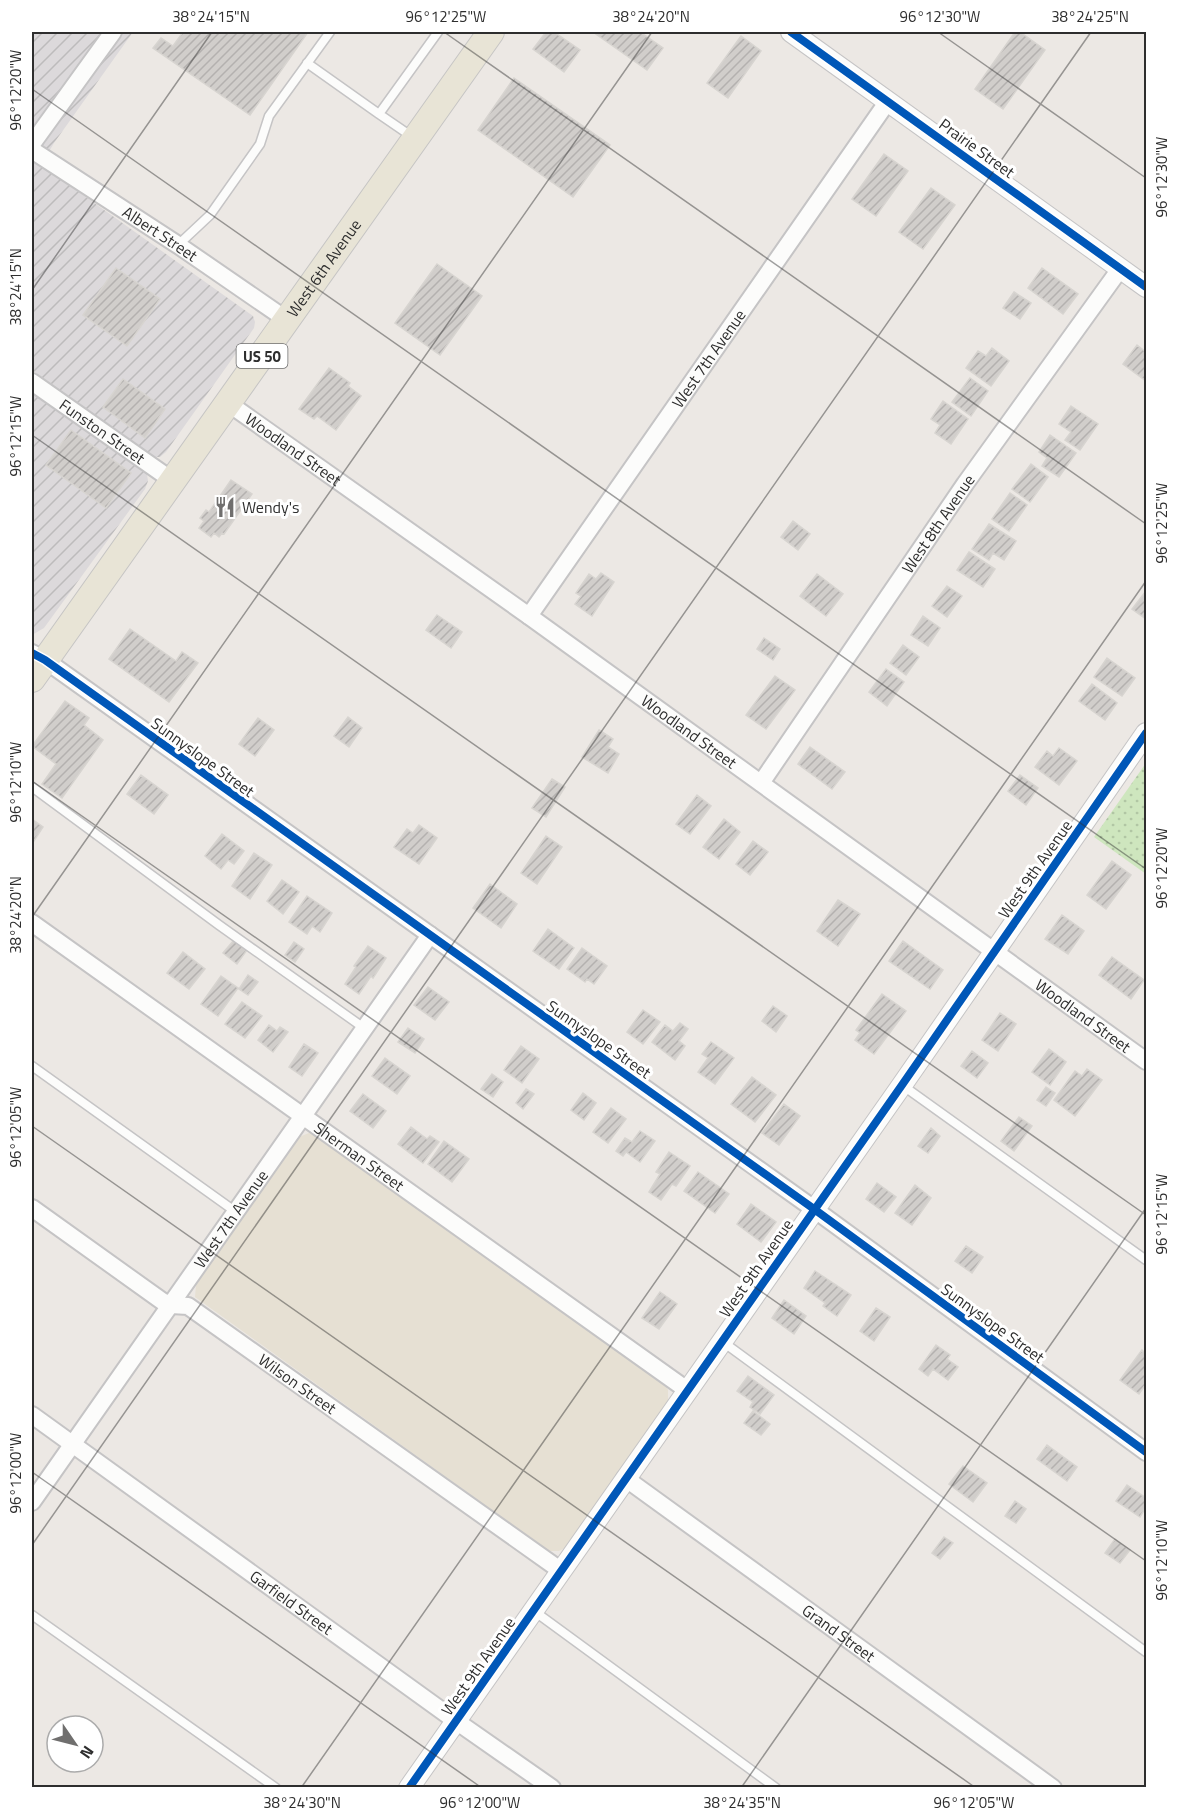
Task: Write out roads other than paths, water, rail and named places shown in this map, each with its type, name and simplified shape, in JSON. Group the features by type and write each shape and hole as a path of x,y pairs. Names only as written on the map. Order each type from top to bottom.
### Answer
{"main road":[{"name":"West 6th Avenue","path":"36,664 173,481 491,32"}],"street":[{"path":"32,144 113,32"},
{"name":"Prairie Street","path":"791,32 1146,287"},
{"name":"West 7th Avenue","path":"529,616 888,101"},
{"name":"Albert Street","path":"32,150 178,245 287,320"},
{"name":"West 8th Avenue","path":"760,783 965,484 1120,269"},
{"name":"Funston Street","path":"32,382 173,481"},
{"name":"Woodland Street","path":"228,403 529,616 1146,1061"},
{"name":"Sunnyslope Street","path":"36,664 430,935 814,1209 1146,1452"},
{"name":"West 9th Avenue","path":"409,1788 1146,733"},
{"name":"Sherman Street","path":"32,923 687,1390"},
{"name":"West 7th Avenue","path":"32,1502 430,935"},
{"name":"Wilson Street","path":"32,1208 162,1301 171,1305 188,1305 560,1570"},
{"name":"Garfield Street","path":"32,1415 552,1788"},
{"name":"Grand Street","path":"626,1478 1053,1788"}],"lane":[{"path":"178,245 210,215 260,144 269,116 330,32"},
{"path":"379,114 438,32"},
{"path":"307,63 416,140"},
{"path":"32,787 219,925 364,1028"},
{"path":"32,1066 236,1212"},
{"path":"902,1085 1146,1260"},
{"path":"722,1341 1146,1652"},
{"path":"533,1610 776,1788"},
{"path":"32,1615 276,1788"}],"place":[{"name":"Wendy's","path":"225,507"}]}
